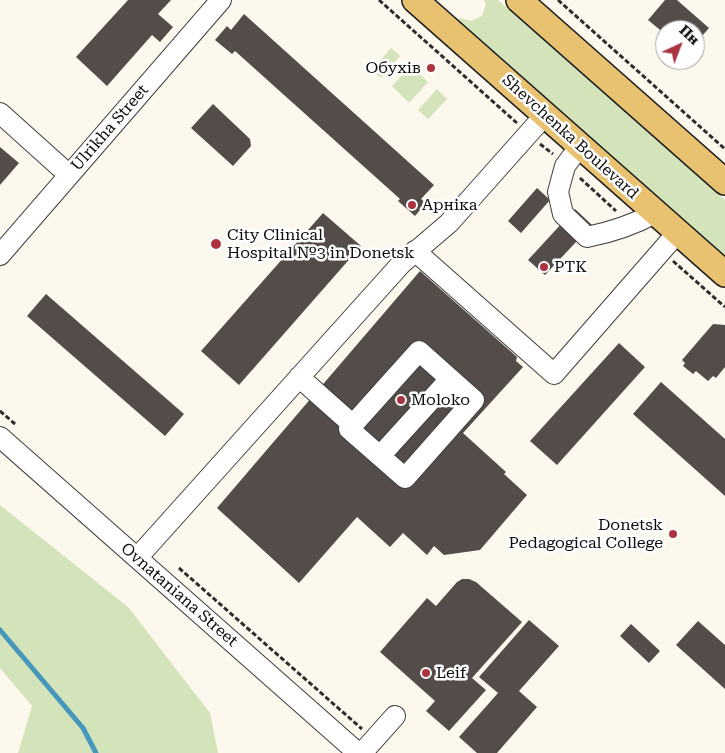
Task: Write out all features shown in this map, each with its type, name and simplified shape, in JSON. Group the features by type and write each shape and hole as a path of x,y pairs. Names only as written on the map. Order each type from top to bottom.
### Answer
{"main road":[{"name":"Shevchenka Boulevard","path":"415,0 725,274"},
{"path":"519,0 725,182"}],"street":[{"name":"Ulrikha Street","path":"0,255 221,0"},
{"path":"0,113 70,175"},
{"path":"137,558 401,264 449,223 545,115"},
{"path":"580,146 565,166 558,192 563,214 587,237 632,225 655,213"},
{"path":"415,251 554,374 678,232"},
{"path":"418,351 450,379 474,400 405,478 349,429 418,351"},
{"path":"299,377 353,425"},
{"path":"380,456 450,379"},
{"name":"Ovnataniana Street","path":"0,437 137,558 365,748"},
{"path":"365,748 395,716"}],"path":[{"path":"558,0 725,149"},
{"path":"0,411 22,430"},
{"path":"173,563 365,748"}],"green space":[{"path":"484,0 498,0 725,200 725,261 456,22 460,18 471,21 482,16 486,5"},
{"path":"391,48 400,56 381,78 372,70"},
{"path":"411,66 428,82 409,103 392,86"},
{"path":"437,89 447,99 428,119 418,110"},
{"path":"0,505 128,607 210,713 218,753 18,753 32,706 0,668"}],"building":[{"path":"128,0 171,0 158,14 173,27 160,42 152,35 107,86 76,57"},
{"path":"665,0 677,0 700,20 655,20 655,26 648,20"},
{"path":"244,14 434,185 421,199 426,203 415,216 398,201 400,199 235,51 232,54 215,40 227,26 231,30"},
{"path":"705,24 709,28 705,33"},
{"path":"213,104 250,139 251,146 233,166 191,128"},
{"path":"0,147 19,163 0,185"},
{"path":"537,188 550,200 521,233 508,221"},
{"path":"575,209 592,225 545,275 528,260"},
{"path":"323,213 361,246 239,385 201,351"},
{"name":"Moloko","path":"420,271 517,357 516,361 523,367 463,433 506,472 504,474 527,495 480,550 444,555 434,546 427,555 403,533 390,547 357,517 299,583 217,508"},
{"path":"46,294 184,414 165,436 27,316"},
{"path":"713,324 725,325 725,367 716,378 713,376 708,381 696,371 693,374 683,366 685,363 682,360"},
{"path":"619,343 645,367 557,465 530,441"},
{"path":"661,382 725,439 725,496 633,414"},
{"path":"462,579 476,582 522,622 472,678 486,690 449,731 426,711 435,701 380,652 427,598 436,606 457,582"},
{"path":"529,620 559,646 519,691 537,707 497,753 477,753 459,737 498,693 479,677"},
{"path":"698,621 725,645 725,689 676,645"},
{"path":"631,624 660,651 649,663 620,636"}],"waterway":[{"path":"0,630 83,728 96,753"}],"place":[{"name":"Обухів","path":"431,68"},
{"name":"Арніка","path":"412,205"},
{"name":"City Clinical Hospital №3 in Donetsk","path":"216,244"},
{"name":"РТК","path":"544,267"},
{"name":"Moloko","path":"401,400"},
{"name":"Donetsk Pedagogical College","path":"673,534"},
{"name":"Leif","path":"426,673"}]}
